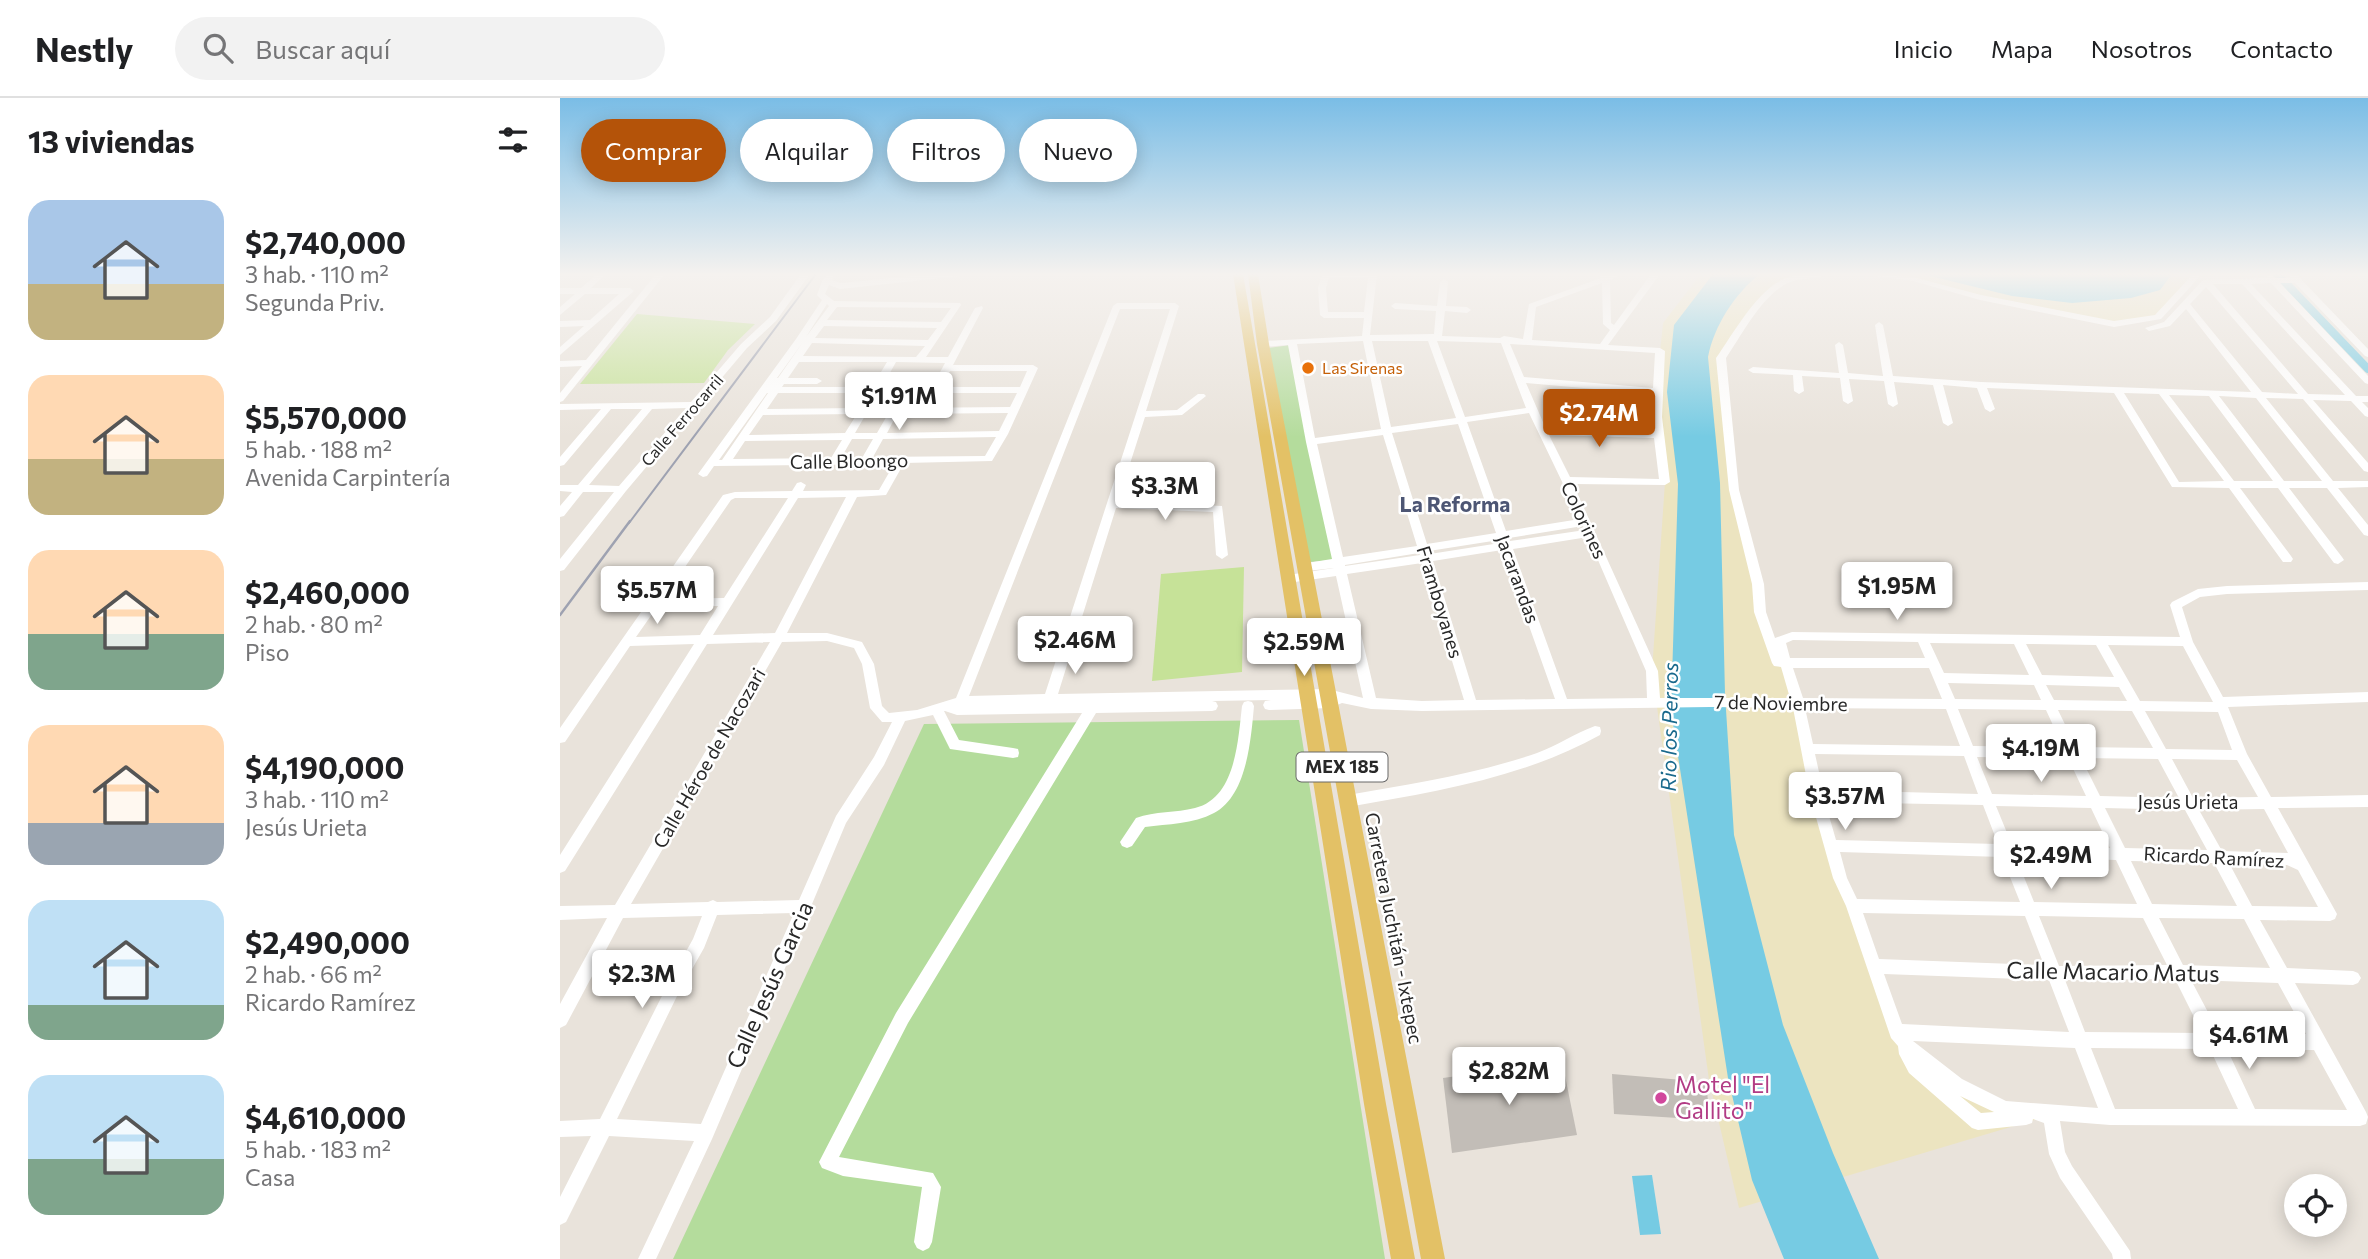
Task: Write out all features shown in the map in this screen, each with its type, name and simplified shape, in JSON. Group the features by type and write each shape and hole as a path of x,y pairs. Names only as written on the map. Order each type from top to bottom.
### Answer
{"main road":[{"name":"MEX 185","path":"1247,328 1403,1259"},
{"name":"Carretera Juchitán - Ixtepec","path":"1261,328 1333,699 1348,801 1433,1259"}],"street":[{"path":"560,352 585,328"},
{"path":"560,399 617,328"},
{"name":"Calle Ferrocarril","path":"560,567 622,489 744,346 763,328"},
{"path":"725,463 760,412 772,386 813,328"},
{"path":"703,474 796,359 805,340 816,328"},
{"path":"919,360 941,328"},
{"path":"936,389 968,328"},
{"path":"1013,753 955,745 950,706 1108,328"},
{"path":"1049,704 1168,328"},
{"path":"1366,337 1367,328"},
{"path":"1435,336 1437,328"},
{"path":"1527,341 1529,328"},
{"path":"1742,328 1721,358 1734,490 1758,584 1760,612 1777,662 1798,703"},
{"path":"1879,328 1893,404"},
{"path":"2205,328 2368,532"},
{"path":"2245,328 2368,469"},
{"path":"2288,328 2368,414"},
{"path":"2319,328 2368,381"},
{"path":"2343,328 2368,354"},
{"path":"1602,347 1614,329"},
{"path":"1263,344 1366,337 1435,336 1660,351 1656,391 1657,435 1665,482 1566,480"},
{"name":"Jacarandas","path":"1435,336 1504,542 1563,704"},
{"name":"Framboyanes","path":"1366,337 1387,432 1472,706"},
{"path":"805,340 931,342"},
{"name":"Colorines","path":"1504,340 1532,410 1589,528 1651,671 1651,703"},
{"path":"1292,342 1311,442 1371,704"},
{"path":"1839,345 1848,401"},
{"path":"741,438 850,434 1003,434 1033,368 919,360 796,359"},
{"path":"834,461 893,360"},
{"path":"560,364 590,363"},
{"path":"1753,369 1981,385 2368,399"},
{"path":"1797,373 1800,391"},
{"path":"1521,380 1656,391"},
{"path":"1937,382 1948,423"},
{"path":"772,386 879,385 907,389 1023,390"},
{"path":"1981,385 1990,409"},
{"path":"866,460 907,389"},
{"path":"2118,391 2176,485 2368,484"},
{"path":"2163,393 2287,559"},
{"path":"2213,395 2339,559"},
{"path":"1143,414 1179,413 1201,396"},
{"path":"560,513 650,405"},
{"path":"560,407 694,405"},
{"path":"560,463 609,406"},
{"path":"760,412 1013,410"},
{"path":"1311,442 1532,410"},
{"path":"1542,432 1657,435"},
{"name":"Calle Bloongo","path":"710,463 988,459 1003,434"},
{"path":"560,738 727,497 797,490 882,493 901,460"},
{"path":"560,488 622,489"},
{"path":"560,867 797,490"},
{"name":"Calle Héroe de Nacozari","path":"560,1020 779,637 853,494"},
{"path":"1113,504 1218,509 1222,555"},
{"path":"1287,575 1589,528"},
{"path":"1853,906 2330,914 2241,755 2220,705 2187,642 2176,606 2198,593 2368,586"},
{"path":"653,603 726,602"},
{"path":"2100,641 2360,1118 2110,1117 2005,1110 1956,1085 1909,1048 1898,1032 1853,906 1840,878 1817,796 1798,703 1779,641 1792,636 2187,642"},
{"path":"626,642 827,637 858,645 869,664 876,708 893,717 950,706 1272,701"},
{"path":"1922,639 1940,678 1966,751 1988,801 2110,1117"},
{"path":"2019,640 2075,753 2147,910 2250,1117"},
{"path":"1785,663 1932,663"},
{"path":"1940,678 2123,682"},
{"name":"7 de Noviembre","path":"1272,701 1333,699 1371,704 1472,706 1710,702 2137,707 2368,697"},
{"path":"1093,703 1248,706 1272,701"},
{"path":"923,1242 932,1187 927,1179 843,1167 828,1162 902,1018 1093,703"},
{"path":"1127,842 1141,822 1211,809 1223,800 1237,768 1248,706"},
{"name":"Calle Jesús Garcia","path":"647,1259 706,1133 841,820 878,761 893,717"},
{"path":"1348,801 1499,768 1575,744 1595,731"},
{"path":"1809,749 2241,755"},
{"name":"Jesús Urieta","path":"1817,796 2190,804 2368,801"},
{"name":"Ricardo Ramírez","path":"1831,846 2121,852 2288,859 2302,865"},
{"path":"560,913 806,906"},
{"path":"560,1216 674,987 699,943 713,907"},
{"name":"Calle Macario Matus","path":"1873,966 2055,973 2179,972 2353,978"},
{"path":"1898,1032 2081,1040 2318,1042"},
{"path":"2051,1115 2057,1154 2066,1172 2121,1251 2122,1259"},
{"path":"560,1129 604,1127 706,1133"}],"green space":[{"path":"625,328 751,328 728,350 704,383 580,384"},
{"path":"1291,345 1333,560 1310,562 1267,348"},
{"path":"1244,567 1242,672 1152,681 1161,574"},
{"path":"1299,720 1385,1259 673,1259 924,724"}],"sand":[{"path":"1662,328 1742,328 1721,358 1734,490 1760,612 1798,703 1840,878 1909,1048 2005,1109 2051,1115 1739,1208 1709,1080 1652,671 1665,482 1656,391"}],"water":[{"path":"1674,328 1717,328 1708,357 1720,483 1725,694 1734,835 1783,1025 1833,1153 1879,1259 1784,1259 1752,1180 1728,1078 1671,711 1678,484 1667,392"},
{"path":"1652,1175 1661,1234 1640,1235 1632,1176"}],"building":[{"path":"1562,1061 1577,1135 1452,1153 1443,1078"},
{"name":"Motel \"El Gallito\"","path":"1612,1074 1706,1082 1710,1120 1614,1114"}],"waterway":[{"path":"2329,328 2368,369"}],"railway":[{"path":"629,523 775,328"},
{"path":"560,615 630,521"}],"place":[{"name":"Las Sirenas","path":"1308,368"},
{"name":"Motel \"El Gallito\"","path":"1661,1098"}],"district":[{"name":"La Reforma","path":"1455,505"}],"water label":[{"name":"Rio los Perros","path":"1670,727"}]}
